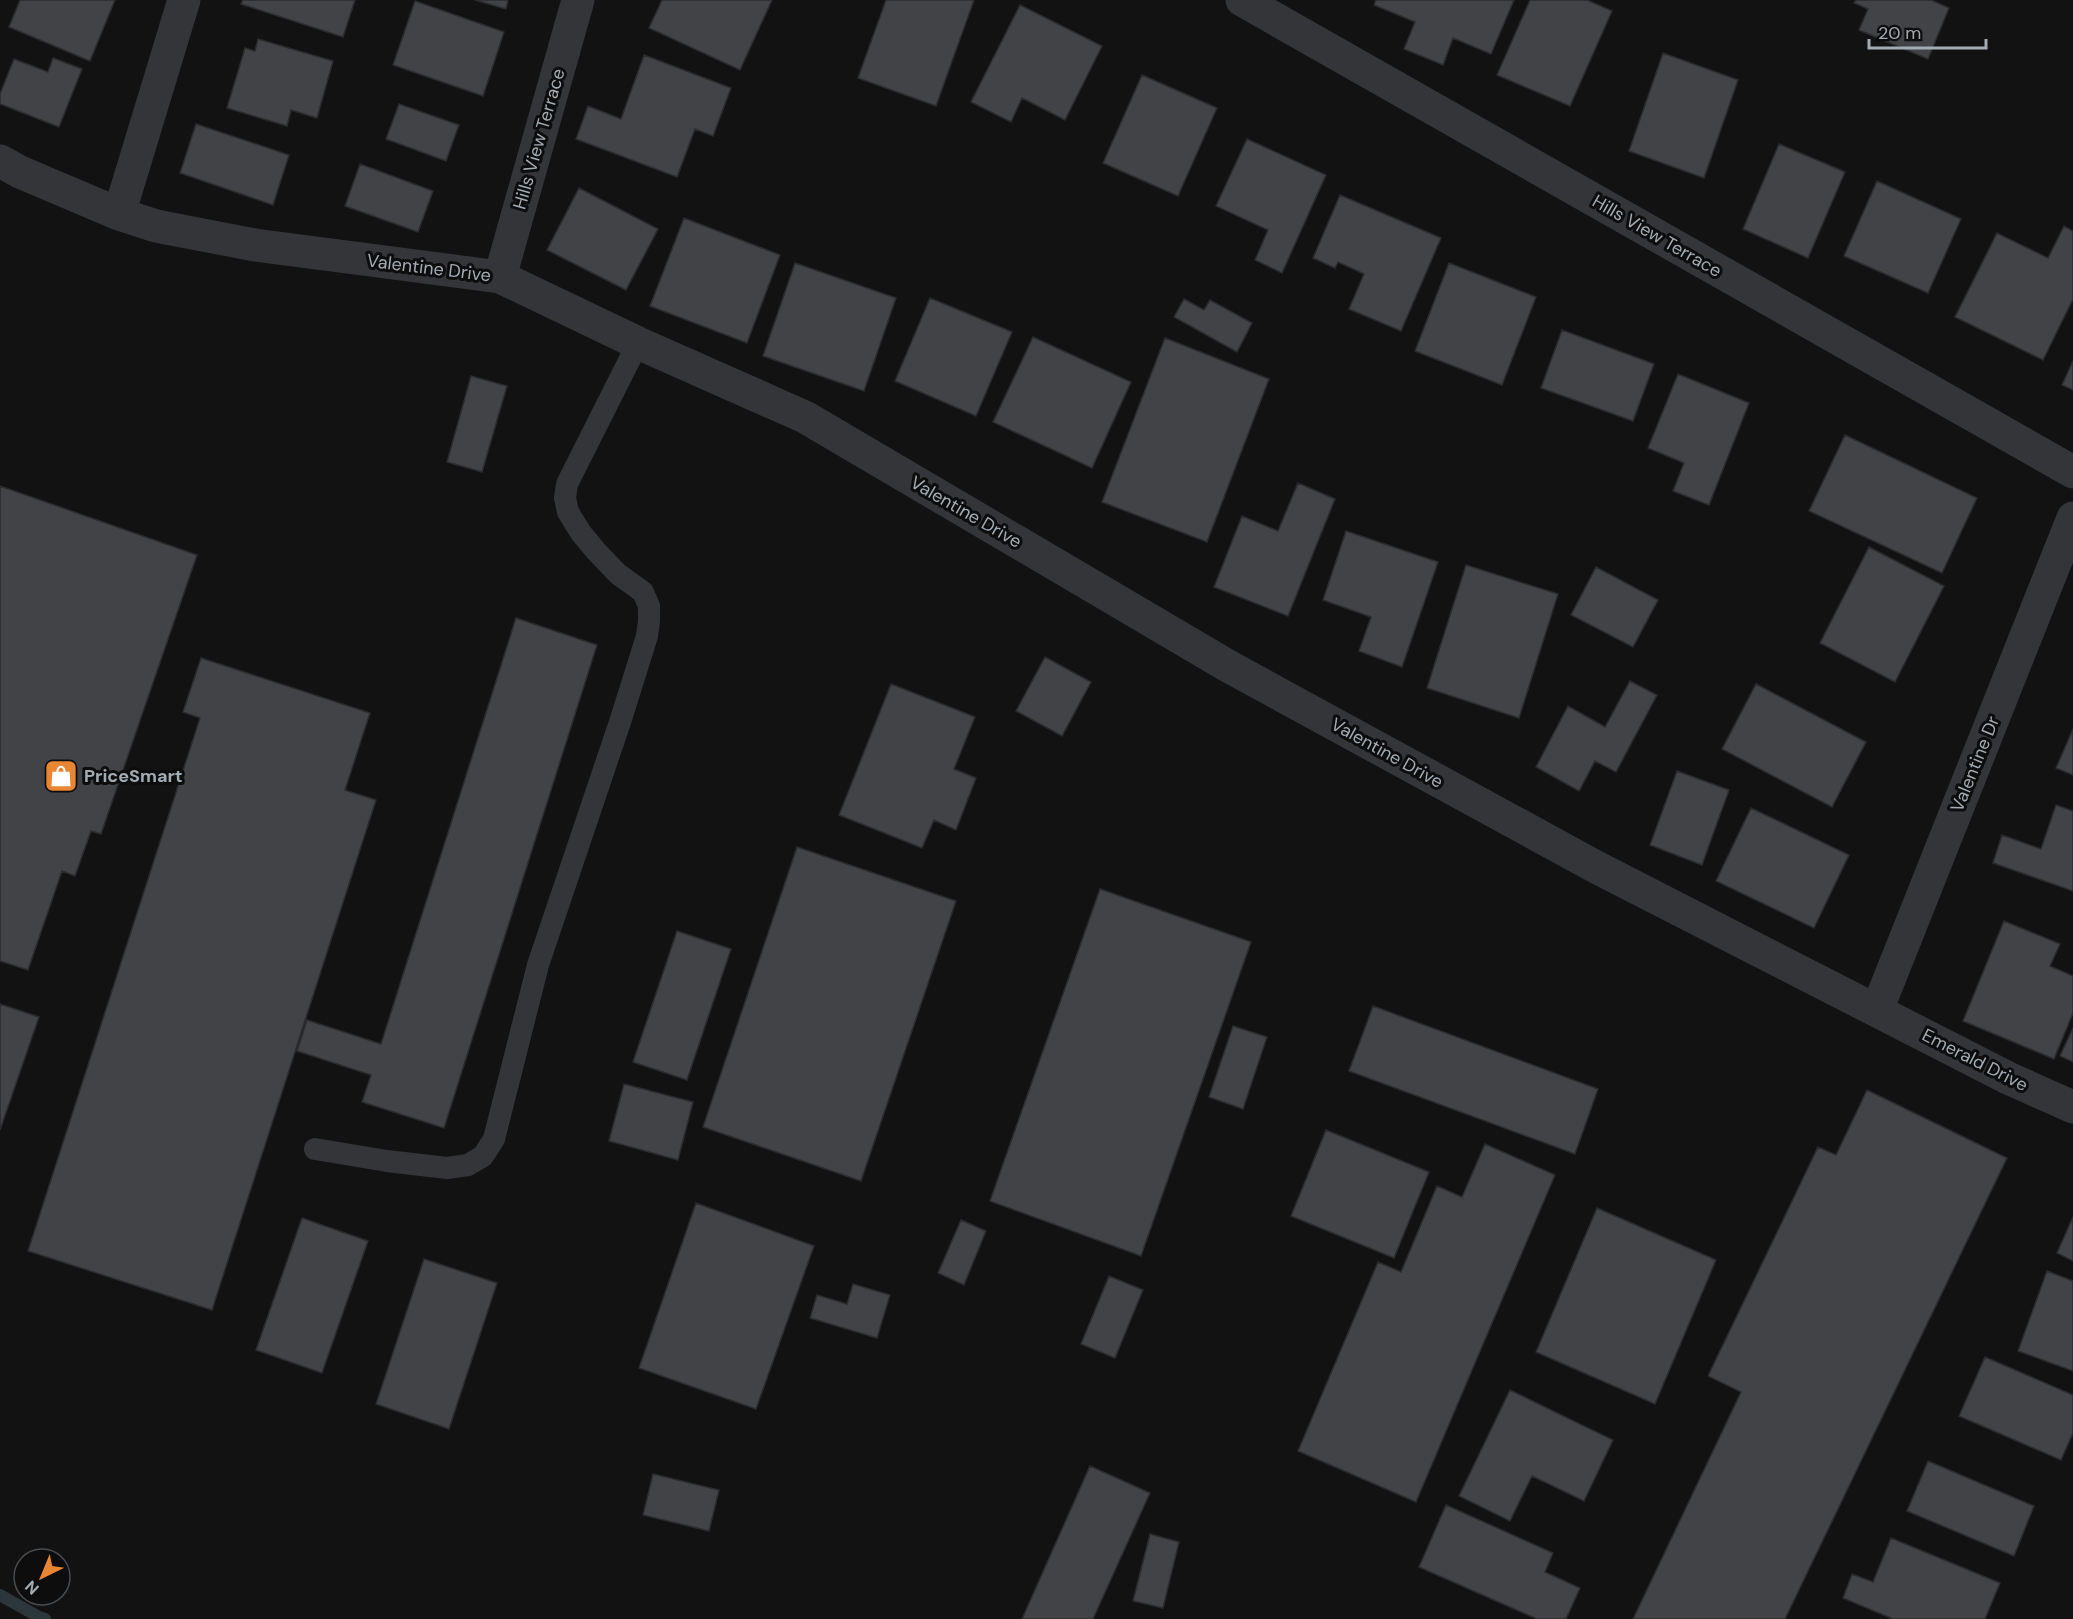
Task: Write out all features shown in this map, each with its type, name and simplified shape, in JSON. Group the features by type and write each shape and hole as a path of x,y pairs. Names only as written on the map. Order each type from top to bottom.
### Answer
{"street":[{"path":"119,214 184,0"},
{"name":"Hills View Terrace","path":"501,277 578,0"},
{"name":"Hills View Terrace","path":"1242,0 2073,472"},
{"name":"Valentine Drive","path":"0,160 20,172 119,214 156,226 255,245 501,277 805,417 1228,666 1596,867 1877,1010"},
{"name":"Valentine Dr","path":"1877,1010 2073,518"},
{"name":"Emerald Drive","path":"1877,1010 2008,1078 2073,1107"}],"lane":[{"path":"315,1149 447,1168 468,1165 483,1156 494,1139 538,965 647,636 649,606 643,592 618,574 581,533 568,512 565,498 571,474 638,342"}],"building":[{"path":"20,0 115,0 90,61 9,27"},
{"path":"243,0 355,0 343,37 241,4"},
{"path":"475,0 508,0 506,9"},
{"path":"662,0 772,0 740,70 649,28"},
{"path":"886,0 974,0 936,106 858,78"},
{"path":"1376,0 1514,0 1491,54 1453,38 1443,65 1404,49 1415,22 1374,5"},
{"path":"1530,0 1587,0 1612,11 1570,106 1497,75"},
{"path":"1856,0 1931,0 1949,8 1928,59 1859,30 1868,9 1854,3"},
{"path":"415,1 504,32 483,96 393,65"},
{"path":"1020,5 1102,46 1065,120 1022,98 1011,122 971,102"},
{"path":"258,39 333,61 317,118 291,110 287,126 227,108 245,48 255,51"},
{"path":"1663,53 1738,80 1704,178 1629,151"},
{"path":"644,55 731,88 713,136 695,129 677,177 576,139 588,106 621,119"},
{"path":"53,58 82,69 59,127 0,104 0,94 14,59 48,72"},
{"path":"1142,75 1217,108 1178,196 1103,163"},
{"path":"399,104 459,125 446,161 386,139"},
{"path":"196,124 289,155 273,205 180,173"},
{"path":"1247,139 1326,175 1282,273 1255,260 1268,230 1216,206"},
{"path":"1779,144 1845,172 1808,258 1743,229"},
{"path":"360,164 433,191 418,232 345,206"},
{"path":"1877,181 1961,219 1928,293 1844,256"},
{"path":"579,188 658,229 626,290 547,250"},
{"path":"1340,195 1441,238 1401,331 1349,309 1364,274 1338,262 1335,268 1313,258"},
{"path":"684,218 780,255 747,343 650,306"},
{"path":"2064,226 2073,231 2073,299 2043,360 1955,317 1997,233 2048,258"},
{"path":"795,263 896,298 864,391 763,356"},
{"path":"1449,263 1536,297 1502,385 1415,351"},
{"path":"930,298 1012,332 976,416 895,381"},
{"path":"1184,299 1204,310 1210,300 1252,323 1237,352 1174,317"},
{"path":"1562,330 1654,364 1633,421 1541,388"},
{"path":"1033,337 1131,382 1092,468 993,422"},
{"path":"1165,338 1269,379 1207,542 1102,502"},
{"path":"2073,361 2073,390 2062,385"},
{"path":"1678,374 1749,403 1709,505 1673,491 1684,463 1648,448"},
{"path":"471,376 507,386 482,472 447,462"},
{"path":"1845,435 1977,498 1942,573 1809,511"},
{"path":"1298,483 1335,499 1288,616 1214,587 1242,516 1278,531"},
{"name":"PriceSmart","path":"0,486 197,555 101,834 91,831 75,876 62,871 28,970 0,961"},
{"path":"1346,531 1438,562 1402,667 1359,651 1371,617 1323,600"},
{"path":"1869,547 1944,586 1895,682 1820,643"},
{"path":"1466,565 1558,594 1519,718 1427,688"},
{"path":"1596,567 1658,600 1633,647 1571,615"},
{"path":"516,618 597,645 444,1128 362,1102 371,1075 297,1051 307,1020 381,1044"},
{"path":"1045,657 1091,682 1062,736 1016,711"},
{"path":"201,658 370,713 345,790 376,800 212,1310 28,1251 200,718 183,712"},
{"path":"1630,681 1657,695 1616,772 1595,761 1579,791 1536,767 1568,706 1605,727"},
{"path":"891,684 975,717 954,769 976,778 956,830 934,820 922,848 839,815"},
{"path":"1756,684 1866,742 1832,807 1722,749"},
{"path":"2073,729 2073,775 2056,768"},
{"path":"1677,771 1729,790 1702,865 1650,845"},
{"path":"2056,805 2073,811 2073,891 1993,863 2002,835 2041,849"},
{"path":"1751,808 1849,855 1814,928 1716,881"},
{"path":"797,847 956,901 861,1181 703,1127"},
{"path":"1100,889 1251,942 1141,1256 990,1201"},
{"path":"2004,921 2060,944 2050,966 2073,976 2073,1013 2054,1059 1963,1021"},
{"path":"677,931 731,949 687,1080 633,1062"},
{"path":"0,1004 39,1017 0,1130"},
{"path":"1373,1006 1598,1089 1575,1154 1349,1071"},
{"path":"1233,1026 1267,1037 1243,1109 1209,1097"},
{"path":"2073,1028 2073,1062 2060,1056"},
{"path":"624,1084 693,1102 678,1160 609,1141"},
{"path":"1867,1090 2007,1158 1785,1619 1633,1619 1741,1392 1708,1376 1818,1147 1836,1155"},
{"path":"1326,1130 1429,1172 1394,1258 1291,1216"},
{"path":"1485,1144 1555,1175 1416,1502 1298,1451 1378,1262 1401,1272 1437,1186 1462,1197"},
{"path":"696,1203 814,1246 756,1409 639,1368"},
{"path":"1597,1208 1716,1260 1655,1404 1536,1352"},
{"path":"2073,1217 2073,1261 2057,1253"},
{"path":"302,1218 368,1241 322,1373 256,1350"},
{"path":"961,1220 986,1231 964,1285 938,1273"},
{"path":"424,1259 497,1283 449,1429 376,1404"},
{"path":"2047,1271 2073,1281 2073,1371 2018,1351"},
{"path":"1109,1276 1143,1290 1115,1358 1081,1344"},
{"path":"853,1284 890,1295 877,1338 810,1318 817,1295 847,1304"},
{"path":"1985,1357 2073,1395 2073,1433 2061,1460 1959,1416"},
{"path":"1510,1390 1613,1440 1584,1501 1532,1476 1510,1521 1459,1496"},
{"path":"1928,1461 2034,1506 2014,1556 1907,1511"},
{"path":"1090,1466 1150,1493 1093,1619 1022,1619"},
{"path":"653,1474 719,1490 709,1531 643,1515"},
{"path":"1446,1505 1553,1553 1545,1572 1580,1588 1566,1619 1537,1619 1419,1567"},
{"path":"1150,1534 1179,1542 1163,1608 1133,1601"},
{"path":"1891,1538 2000,1583 1985,1619 1893,1619 1843,1598 1852,1574 1873,1582"}],"waterway":[{"path":"0,1595 45,1619"}],"place":[{"name":"PriceSmart","path":"61,776"}]}
